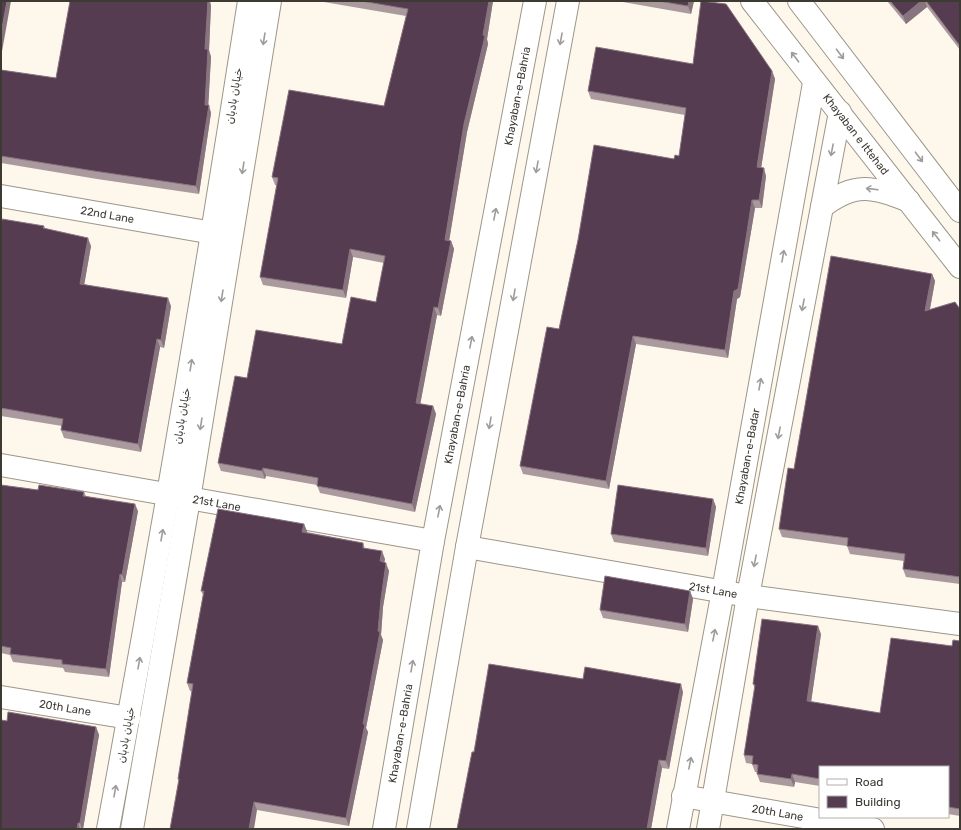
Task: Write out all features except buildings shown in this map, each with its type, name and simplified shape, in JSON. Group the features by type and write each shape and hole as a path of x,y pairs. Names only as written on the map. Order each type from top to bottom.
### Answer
{"main road":[{"name":"خیابان بادبان","path":"132,829 179,497 213,234 249,1"},
{"name":"خیابان بادبان","path":"108,829 129,718 179,497 270,1"},
{"name":"Khayaban-e-Bahria","path":"384,829 433,541 535,1"},
{"path":"418,829 467,547 568,1"},
{"name":"Khayaban e Ittehad","path":"752,1 814,83 840,112 960,267"},
{"path":"799,1 960,210"},
{"name":"Khayaban-e-Badar","path":"678,829 683,796 723,591 814,83"},
{"path":"708,829 748,596 840,112"},
{"path":"822,207 836,196 852,190 869,188 888,192 909,201"},
{"name":"22nd Lane","path":"1,196 213,234"},
{"name":"21st Lane","path":"1,465 433,541"},
{"name":"21st Lane","path":"467,547 748,596 960,624"},
{"name":"20th Lane","path":"1,697 129,718"},
{"name":"20th Lane","path":"683,796 873,829"}]}
